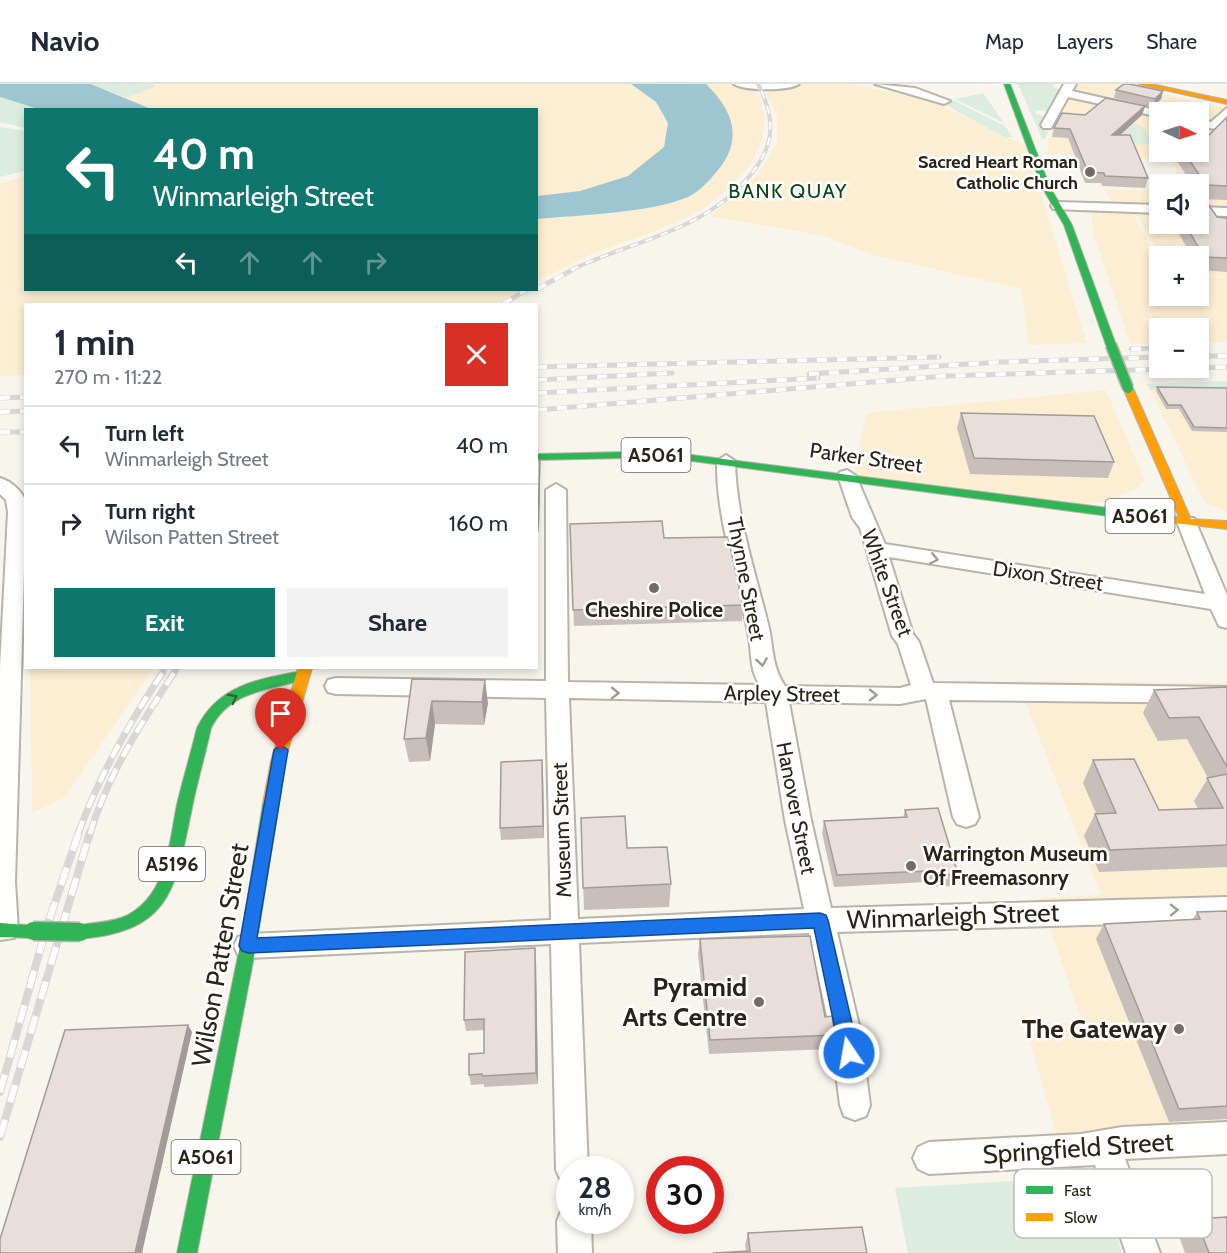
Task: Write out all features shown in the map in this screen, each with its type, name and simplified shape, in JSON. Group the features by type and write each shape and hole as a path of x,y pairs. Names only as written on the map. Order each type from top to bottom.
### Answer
{"main road":[{"name":"A5061","path":"993,84 1025,129"},
{"name":"A5061","path":"1007,84 1046,187 1058,206 1073,240 1128,388 1187,522"},
{"path":"1141,84 1227,102"},
{"name":"A5061","path":"1046,187 1044,194 1047,207 1057,225 1073,240"},
{"name":"Parker Street","path":"538,457 656,455 726,461 1187,522 1227,525"},
{"path":"1156,494 1161,486 1162,463"},
{"path":"1092,509 1142,503"},
{"name":"A5196","path":"2,930 102,931 127,924 149,910 169,877 193,766 202,742 204,722 218,706 245,692 304,672"},
{"name":"Wilson Patten Street","path":"187,1253 248,946 286,706 304,672"},
{"path":"202,742 217,731"}],"street":[{"path":"740,84 793,84"},
{"path":"881,84 944,101"},
{"path":"1037,111 1050,119 1065,87 1149,111"},
{"path":"1209,125 1214,126 1227,112"},
{"path":"1058,206 1149,209"},
{"path":"1209,211 1227,212"},
{"name":"Thynne Street","path":"726,461 726,489 760,636 764,674 775,689 775,694"},
{"name":"White Street","path":"847,476 877,549 903,636 908,642 930,692 966,817"},
{"path":"0,484 15,498 18,512 2,882 2,930"},
{"name":"Museum Street","path":"556,490 557,688 572,1156"},
{"path":"1187,522 1223,612"},
{"name":"Dixon Street","path":"877,549 1066,580 1096,582 1223,612"},
{"name":"Arpley Street","path":"336,686 557,688 590,692 900,696 930,692 1227,695"},
{"name":"Hanover Street","path":"775,694 820,920 846,1034 855,1105"},
{"name":"Winmarleigh Street","path":"248,946 820,920 1120,910 1227,909"},
{"name":"Springfield Street","path":"929,1158 1105,1148 1122,1143 1227,1138"},
{"path":"1105,1148 1113,1169"},
{"path":"574,1234 574,1253"},
{"path":"1138,1238 1143,1253"}],"shaded area":[{"path":"161,84 630,84 656,102 668,123 664,147 628,176 580,191 538,196 538,108 147,108 127,98"},
{"path":"706,84 750,84 759,97 765,115 762,140 750,166 725,191 700,211 653,232 596,252 538,281 538,219 669,203 726,110"},
{"path":"761,84 848,84 928,99 1026,146 1087,343 1028,345 1022,289 873,255 824,236 710,216 756,177 777,143 777,115"},
{"path":"1077,84 1116,84 1199,102 1149,102 1149,157 1047,154 1049,137"},
{"path":"1209,104 1227,108 1227,208 1209,207 1209,174 1177,174 1172,162 1209,162"},
{"path":"24,176 24,291 518,291 499,303 24,303 24,375 0,376 0,184"},
{"path":"1105,189 1149,191 1149,205 1112,203"},
{"path":"1091,210 1132,212 1152,246 1149,246 1149,306 1209,306 1209,277 1227,278 1227,342 1209,342 1209,318 1149,318 1149,343 1130,344 1094,236"},
{"path":"1134,212 1149,213 1149,234 1209,234 1209,214 1227,215 1227,277 1209,276 1209,246 1155,246"},
{"path":"1149,387 1227,387 1227,511 1205,503"},
{"path":"1106,390 1145,480 1136,489 1102,502 1066,506 854,476 866,413"},
{"path":"30,669 152,669 65,797 32,813"},
{"path":"1227,680 1227,1129 1058,1140 1025,1023 1082,1023 1040,898 1101,895 1017,681 1221,683"}],"green space":[{"path":"91,84 151,84 157,86 127,98"},
{"path":"1018,84 1054,84 1053,87 1061,90 1048,111 1037,110 1035,113 1043,116 1051,127 1045,139 1042,139"},
{"path":"983,93 1004,123 955,99"},
{"path":"0,97 35,108 24,108 24,128 0,122"},
{"path":"953,100 1005,126 1012,137 1004,137 942,103"},
{"path":"1102,116 1141,125 1149,137 1149,145 1089,140"},
{"path":"0,127 24,131 24,171 0,177"},
{"path":"1227,381 1227,391 1150,390 1147,384"},
{"path":"1014,1181 1014,1238 1117,1238 1122,1253 908,1253 895,1188"}],"water":[{"path":"0,84 91,84 149,108 35,108 0,97"},
{"path":"631,84 706,84 716,95 730,118 732,141 723,164 710,179 688,197 654,207 538,219 538,196 580,191 628,176 664,147 668,123 656,102"}],"building":[{"path":"1124,84 1163,91 1155,99 1116,90"},
{"path":"1106,98 1145,106 1112,135 1130,135 1148,178 1105,176 1104,173 1088,172 1070,129 1054,128 1062,113 1085,115"},
{"path":"1227,117 1227,186 1209,185 1209,174 1199,174 1191,162 1209,162 1209,135"},
{"path":"1209,205 1217,217 1227,218 1227,258 1209,257 1209,246 1198,246 1191,234 1209,234"},
{"path":"1157,387 1227,388 1227,428 1194,427 1181,405 1168,405"},
{"path":"961,413 1094,416 1114,462 974,458"},
{"path":"538,460 540,460 538,520"},
{"name":"Cheshire Police","path":"662,521 664,538 728,537 743,605 573,610 570,524"},
{"path":"412,679 485,680 482,702 432,701 426,738 404,739"},
{"path":"1227,687 1227,767 1199,717 1169,718 1154,690"},
{"path":"1134,759 1159,810 1223,808 1207,778 1227,774 1227,845 1110,850 1095,814 1116,813 1093,760"},
{"path":"542,760 543,826 500,828 501,762"},
{"path":"938,808 958,874 931,875 930,871 837,875 824,821 907,817 905,810"},
{"path":"625,816 627,848 667,847 671,884 583,888 581,818"},
{"name":"The Gateway","path":"1227,911 1227,1106 1179,1109 1104,924 1200,919 1197,912"},
{"path":"810,936 825,1017 832,1016 835,1035 710,1040 700,939"},
{"path":"535,948 536,1073 469,1075 469,1054 484,1053 484,1019 464,1020 465,952"},
{"path":"188,1025 135,1253 0,1253 0,1239 65,1030"},
{"path":"1227,1217 1227,1253 1209,1253 1203,1238 1212,1238 1212,1218"},
{"path":"862,1227 867,1253 713,1253 750,1251 748,1233"}],"railway":[{"path":"571,270 692,221 734,193 760,162 769,140 768,108 758,84"},
{"path":"538,288 574,269"},
{"path":"505,303 524,291"},
{"path":"1131,349 1149,348"},
{"path":"1209,356 1227,356"},
{"path":"538,367 939,357"},
{"path":"809,374 1002,362 1149,357"},
{"path":"538,410 945,376 1227,367"},
{"path":"538,380 672,373"},
{"path":"538,393 818,378"},
{"path":"0,398 24,397"},
{"path":"0,412 24,411"},
{"path":"0,432 24,432"},
{"path":"90,834 116,769 176,669"},
{"path":"78,834 95,791 116,750 163,672"},
{"path":"0,1092 46,929 79,832"},
{"path":"0,1137 90,832"}],"traffic: fast":[{"path":"1007,84 1046,187 1068,225 1111,345"},
{"path":"1111,345 1128,388"},
{"path":"538,457 626,455 692,458 1116,513"},
{"path":"80,932 112,928 135,920 153,905 162,892 173,862 204,728 210,715 231,696 245,690 274,681 302,676"},
{"path":"187,1253 248,946 271,803"},
{"path":"0,930 33,931"},
{"path":"33,931 80,932"}],"traffic: slow":[{"path":"1141,84 1227,102"},
{"path":"1116,513 1187,522 1128,388"},
{"path":"1187,522 1227,525"},
{"path":"271,803 278,761 305,669"}],"place":[{"name":"Sacred Heart Roman Catholic Church","path":"1090,172"},
{"name":"Cheshire Police","path":"654,588"},
{"name":"Warrington Museum Of Freemasonry","path":"911,866"},
{"name":"Pyramid Arts Centre","path":"759,1002"},
{"name":"The Gateway","path":"1179,1029"}],"district":[{"name":"BANK QUAY","path":"788,191"}],"route":[{"path":"281,750 248,946 820,920 849,1053"}]}
